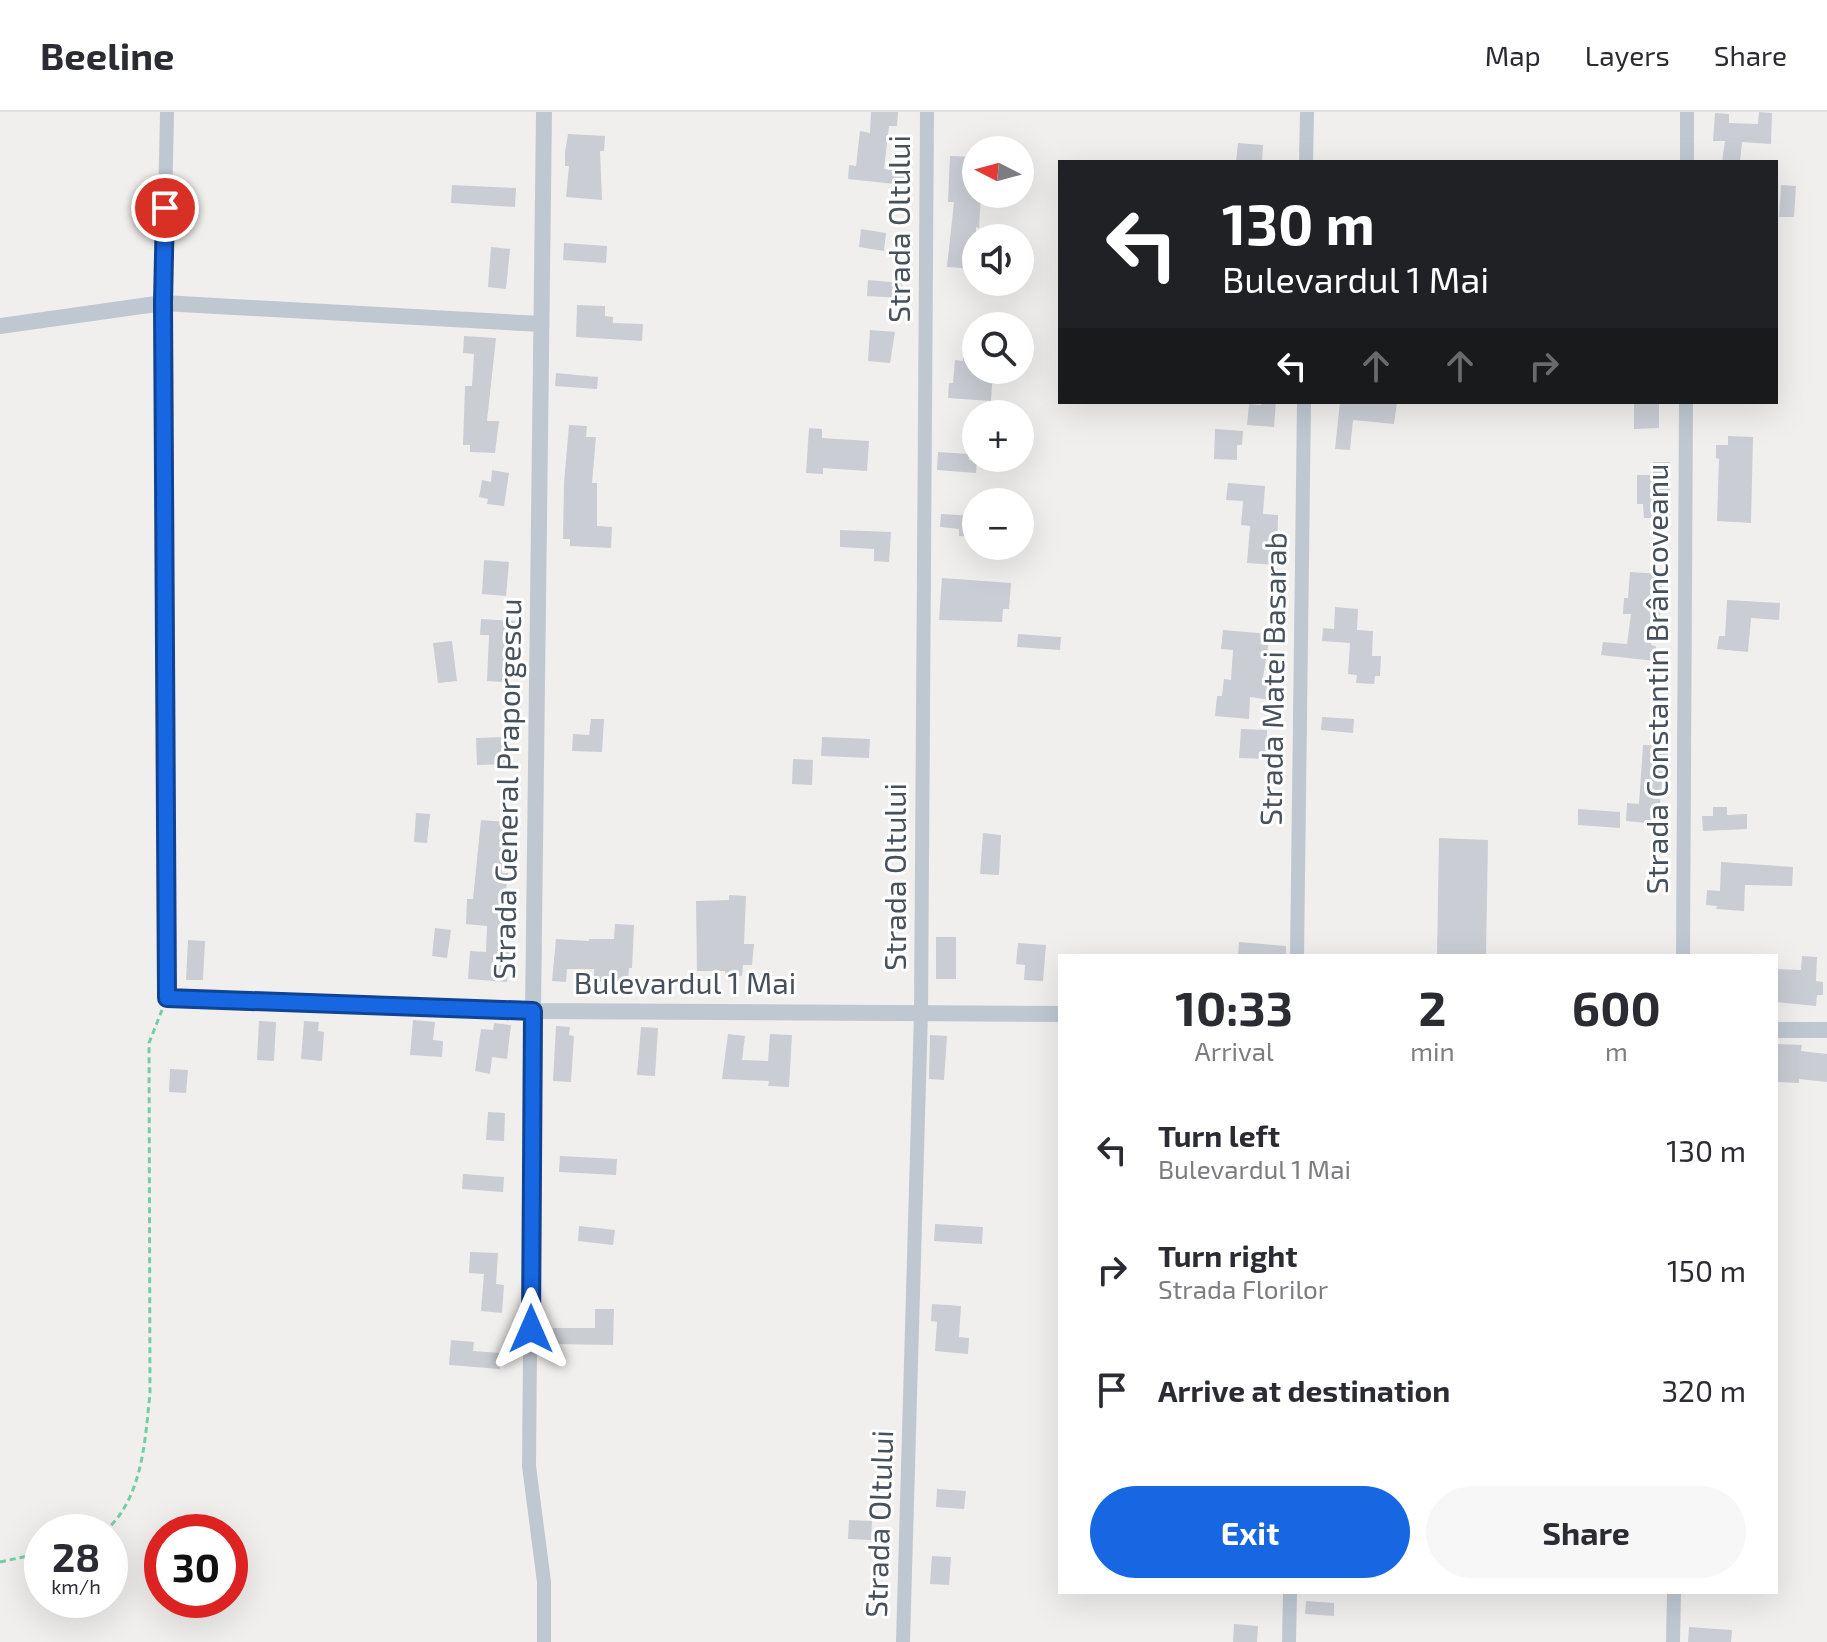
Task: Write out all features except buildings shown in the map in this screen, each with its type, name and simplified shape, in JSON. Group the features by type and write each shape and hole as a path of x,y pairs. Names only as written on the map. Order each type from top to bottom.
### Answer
{"street":[{"path":"167,112 163,303 167,998"},
{"name":"Strada General Praporgescu","path":"544,112 529,1466 544,1582 544,1642"},
{"name":"Strada Oltului","path":"903,1642 921,1013 927,112"},
{"path":"1306,160 1307,112"},
{"path":"1687,112 1687,160"},
{"path":"0,326 163,303 541,324"},
{"name":"Strada Matei Basarab","path":"1297,954 1304,404"},
{"name":"Strada Constantin Brâncoveanu","path":"1683,954 1686,404"},
{"name":"Bulevardul 1 Mai","path":"167,998 533,1011 1058,1014"},
{"path":"1778,1030 1827,1030"},
{"path":"1289,1642 1290,1594"},
{"path":"1673,1642 1674,1594"}],"path":[{"path":"122,1514 133,1489 145,1439 150,1393 149,1043 167,998"},
{"path":"0,1562 24,1557"}],"route":[{"path":"165,208 167,998 533,1011 531,1329"}]}
